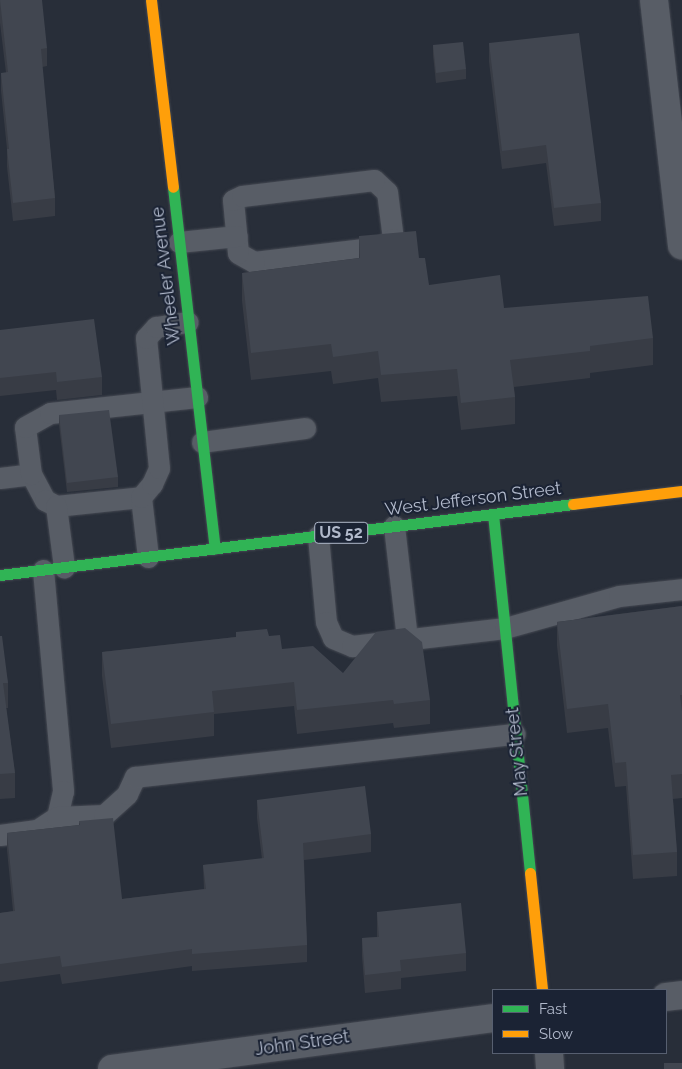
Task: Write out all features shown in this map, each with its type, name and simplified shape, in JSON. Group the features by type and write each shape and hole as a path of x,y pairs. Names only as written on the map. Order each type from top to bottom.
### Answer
{"street":[{"name":"Wheeler Avenue","path":"151,0 215,549"},
{"path":"654,0 682,237"},
{"name":"West Jefferson Street","path":"0,575 682,491"},
{"name":"May Street","path":"493,514 542,989"},
{"path":"667,997 682,995"},
{"name":"John Street","path":"112,1069 492,1018"},
{"path":"548,1054 550,1069"}],"lane":[{"path":"374,180 387,192 393,239 380,247 254,262 238,253 237,236 233,200 242,196 374,180"},
{"path":"179,242 237,236"},
{"path":"188,322 156,327 146,338 152,402 158,468 152,484 141,497 56,506 45,500 30,474 26,427 50,413 152,402 197,397"},
{"path":"202,442 304,428"},
{"path":"0,478 30,474"},
{"path":"141,497 148,557"},
{"path":"56,506 64,567"},
{"path":"394,526 407,639"},
{"path":"318,536 326,622 333,638 352,646 505,628 619,596 682,589"},
{"path":"43,570 64,791 58,817"},
{"path":"0,835 37,830 58,817 104,815 127,794 134,777 515,734"}],"building":[{"path":"0,0 42,0 47,48 41,49 55,198 13,203 1,73 8,72"},
{"path":"579,33 601,203 554,208 546,145 502,151 489,43"},
{"path":"463,42 466,69 436,73 433,45"},
{"path":"416,231 419,258 425,258 429,285 500,275 504,308 648,296 653,338 590,346 590,351 510,360 515,397 461,403 457,369 381,375 378,351 333,357 331,344 251,353 242,273 360,258 359,236"},
{"path":"94,319 102,377 57,382 56,372 0,378 0,330"},
{"path":"109,410 118,477 67,483 59,415"},
{"path":"682,606 682,695 680,695 682,711 682,774 671,775 677,852 633,855 626,762 615,763 608,704 567,709 557,622"},
{"path":"405,628 422,642 430,700 394,704 393,700 297,710 294,682 212,691 214,712 111,724 102,652 236,637 236,632 267,629 269,636 280,635 282,649 313,646 343,673 376,632"},
{"path":"0,636 2,636 8,683 3,683 15,773 0,774"},
{"path":"365,786 371,834 303,843 307,945 192,954 192,949 62,967 60,956 0,964 0,913 15,911 7,833 80,825 79,821 113,818 122,899 206,889 203,865 264,858 257,800"},
{"path":"461,903 466,953 400,960 401,971 365,975 362,938 379,937 377,912"},
{"path":"664,1063 682,1063 682,1069 664,1069"}],"traffic: fast":[{"path":"173,187 215,549"},
{"path":"0,575 573,504"},
{"path":"493,514 530,873"}],"traffic: slow":[{"path":"151,0 173,187"},
{"path":"573,504 682,491"},
{"path":"530,873 542,989"}]}
